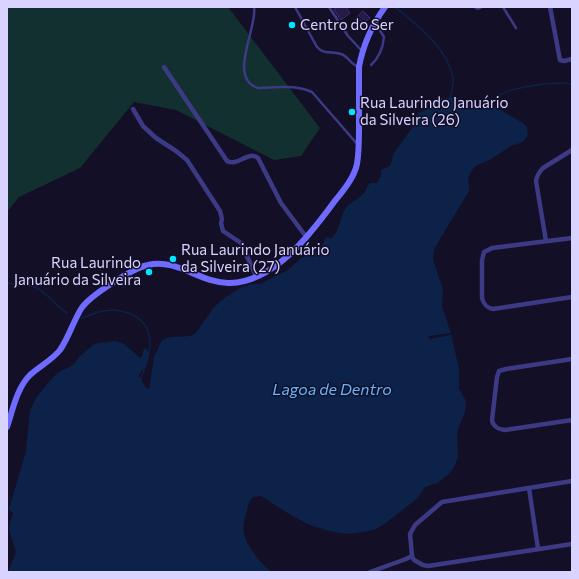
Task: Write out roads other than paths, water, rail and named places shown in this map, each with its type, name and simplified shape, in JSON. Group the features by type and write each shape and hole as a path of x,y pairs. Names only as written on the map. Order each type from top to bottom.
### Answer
{"main road":[{"path":"7,427 8,419 22,386 31,375 51,359 61,348 82,308 92,298 108,287 148,265 164,264 179,267 208,279 223,283 237,282 256,276 287,257 307,238 350,179 357,164 359,67 362,52 375,23 385,7"}],"street":[{"path":"550,7 560,60 564,61 572,59"},
{"path":"164,66 227,161 234,163 252,156 258,158 281,203 307,238"},
{"path":"134,110 143,126 156,138 187,160 220,211 223,231 241,243 256,276"},
{"path":"546,241 536,181 537,177 543,168 572,150"},
{"path":"572,238 492,248 484,252 482,260 482,298 486,307 493,309 572,297"},
{"path":"572,359 500,371 497,377 492,420 495,427 505,430 572,420"},
{"path":"572,481 442,502 412,529 410,539 412,556 418,563 428,566 572,544"},
{"path":"529,488 538,549"},
{"path":"370,572 412,556"}],"lane":[{"path":"254,7 255,16 247,42 245,60 245,72 248,82 252,86 258,88 294,87 304,88 312,92 358,146"},
{"path":"296,7 317,48 321,52 343,54 353,64 359,67"},
{"path":"329,7 348,36 362,52"},
{"path":"474,7 478,9 482,7"},
{"path":"503,7 516,28"},
{"path":"371,65 379,56 384,45 384,37 375,23"}],"water":[{"name":"Lagoa de Dentro","path":"438,98 459,98 467,105 478,103 490,104 523,123 527,127 528,135 523,142 511,146 491,159 474,167 468,178 469,191 434,249 433,259 443,290 442,307 451,333 459,369 459,389 465,399 466,404 465,412 458,429 458,457 449,474 437,483 425,487 418,498 383,525 373,530 347,534 329,531 310,525 289,514 261,496 253,497 245,517 244,534 252,551 272,572 8,572 16,552 9,530 13,513 9,509 26,451 30,410 36,398 57,373 73,365 80,356 93,345 116,341 124,344 140,358 144,348 147,349 148,361 139,376 146,388 149,389 154,357 162,340 170,337 195,334 214,307 227,296 242,287 252,284 260,284 288,270 301,258 314,253 323,244 326,237 332,238 337,231 346,208 363,194 370,183 377,183 381,176 381,170 390,166 394,153 414,125 418,113 427,109"}],"waterway":[{"path":"395,7 422,29 445,57 453,78 450,100"},
{"path":"490,106 496,98 502,94 521,88 555,83 572,84"},
{"path":"7,283 35,287 67,313"},
{"path":"82,318 107,310 115,310 129,313 141,321 147,328 150,345 149,354 140,381"}],"place":[{"name":"Centro do Ser","path":"292,25"},
{"name":"Rua Laurindo Januário da Silveira (26)","path":"352,112"},
{"name":"Rua Laurindo Januário da Silveira (27)","path":"173,259"},
{"name":"Rua Laurindo Januário da Silveira","path":"149,272"}]}
